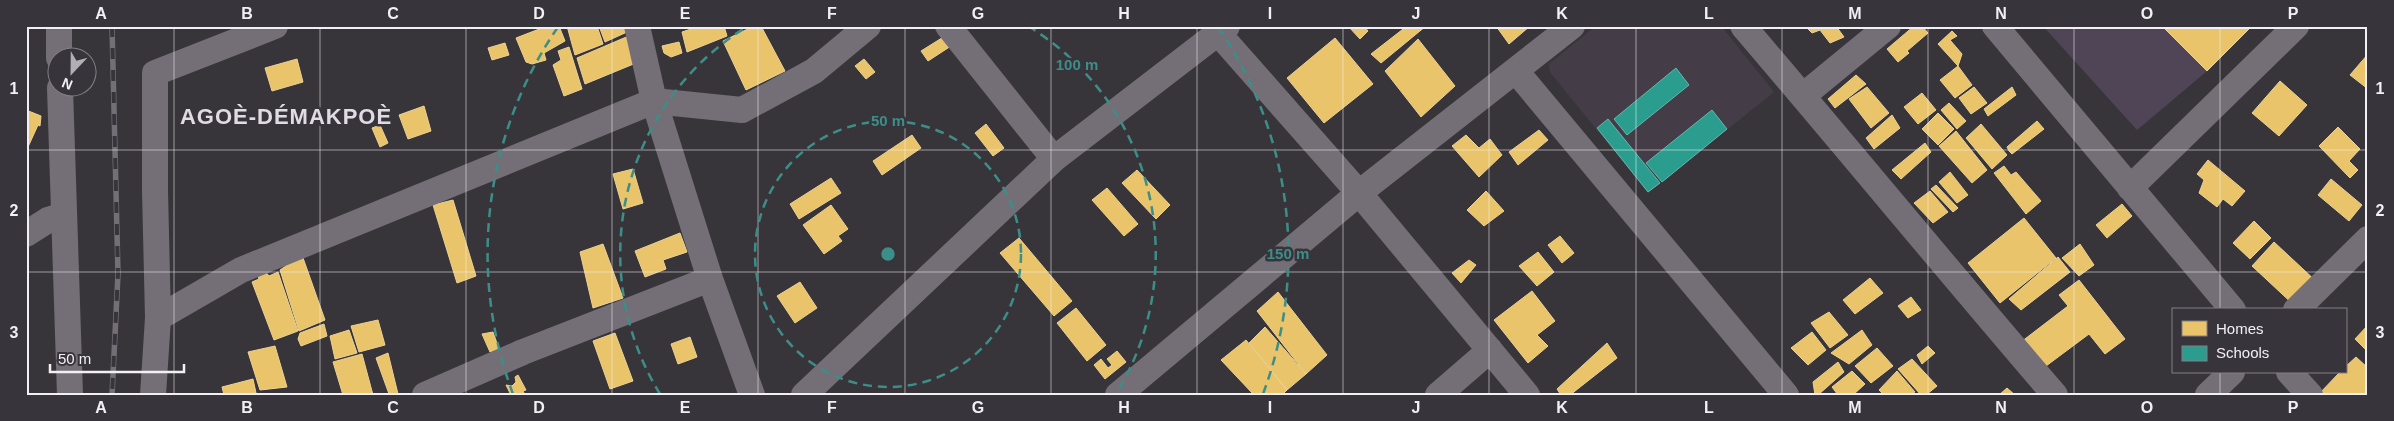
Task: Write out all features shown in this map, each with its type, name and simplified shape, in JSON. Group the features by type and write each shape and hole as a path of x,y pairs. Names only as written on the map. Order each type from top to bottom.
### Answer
{"street":[{"path":"59,26 59,48"},
{"path":"153,395 158,318 154,191 155,73 274,26"},
{"path":"637,26 654,101 710,278 752,395"},
{"path":"158,318 241,270 654,101 742,110 814,71 868,26"},
{"path":"948,26 1054,159"},
{"path":"1118,395 1359,192 1572,26"},
{"path":"1743,26 1804,95 1927,246 2055,395"},
{"path":"1804,95 1888,26"},
{"path":"1995,26 2231,308"},
{"path":"2130,188 2296,26"},
{"path":"804,395 1054,159 1222,30 1527,395"},
{"path":"1516,70 1786,395"},
{"path":"60,98 70,395"},
{"path":"26,234 48,220 64,215"},
{"path":"2298,308 2368,239"},
{"path":"425,395 515,356 710,278"},
{"path":"1438,395 1490,350"},
{"path":"2208,395 2230,374"},
{"path":"2291,374 2310,395"}],"shaded area":[{"path":"1596,26 1721,26 1774,92 1648,193 1550,72 1549,64"},
{"path":"2043,26 2252,26 2207,71 2137,130"}],"building: Homes":[{"path":"547,26 559,26 565,41 544,53 546,60 532,64 526,62 516,38"},
{"path":"567,26 597,26 603,44 575,55"},
{"path":"599,26 625,26 627,32 605,42"},
{"path":"700,26 724,26 727,36 687,52 682,32"},
{"path":"754,26 761,26 785,71 746,90 723,41"},
{"path":"1348,26 1364,26 1368,31 1360,39"},
{"path":"1407,26 1426,26 1381,63 1371,54"},
{"path":"1496,26 1530,26 1509,44"},
{"path":"1805,26 1836,26 1844,37 1830,43 1820,30 1812,33"},
{"path":"1914,26 1922,26 1928,33 1907,51 1909,53 1898,62 1887,49"},
{"path":"2162,26 2252,26 2207,71"},
{"path":"1952,31 1957,36 1950,40 1962,54 1958,66 1938,44"},
{"path":"631,35 636,63 585,84 577,58"},
{"path":"945,36 951,46 928,61 921,51"},
{"path":"1335,38 1373,84 1324,123 1287,78"},
{"path":"1418,39 1455,86 1421,117 1385,71"},
{"path":"679,42 682,53 671,57 664,53 662,46"},
{"path":"505,43 509,55 492,60 488,48"},
{"path":"569,47 582,89 564,96 553,65 561,60 558,51"},
{"path":"2368,54 2368,89 2350,75"},
{"path":"297,59 303,82 272,91 265,68"},
{"path":"864,59 875,72 866,79 855,66"},
{"path":"1958,66 1972,85 1955,98 1940,80"},
{"path":"1856,75 1866,84 1835,108 1828,99"},
{"path":"2280,81 2307,105 2279,136 2252,113"},
{"path":"1867,87 1889,113 1871,128 1849,99"},
{"path":"1974,87 1987,103 1971,114 1959,98"},
{"path":"2012,87 2016,95 1988,116 1984,109"},
{"path":"1922,93 1936,110 1918,124 1904,107"},
{"path":"1949,103 1966,121 1957,129 1941,110"},
{"path":"424,106 431,131 408,139 399,115"},
{"path":"26,110 41,116 40,126 38,125 28,147 26,146"},
{"path":"1938,113 1954,129 1938,145 1922,129"},
{"path":"1892,115 1900,128 1874,149 1866,138"},
{"path":"2037,121 2044,129 2012,154 2007,147"},
{"path":"986,124 1004,148 993,156 975,133"},
{"path":"1981,124 2007,155 1992,169 1966,138"},
{"path":"380,125 388,143 380,147 372,128"},
{"path":"2338,127 2360,149 2349,161 2358,170 2350,178 2319,146"},
{"path":"1539,130 1548,140 1518,165 1509,152"},
{"path":"1956,131 1987,170 1972,183 1939,146"},
{"path":"912,135 921,148 882,175 873,161"},
{"path":"1466,135 1479,148 1490,139 1502,155 1479,177 1452,146"},
{"path":"1925,143 1931,152 1901,179 1892,170"},
{"path":"2208,160 2245,191 2232,206 2223,199 2217,207 2199,193 2204,180 2197,174"},
{"path":"2004,166 2011,175 2016,172 2041,201 2026,214 1994,173"},
{"path":"633,169 643,203 623,209 613,174"},
{"path":"1137,170 1170,205 1156,219 1122,183"},
{"path":"1950,172 1968,195 1957,203 1939,182"},
{"path":"831,178 841,193 799,219 790,204"},
{"path":"2331,179 2362,205 2349,221 2318,195"},
{"path":"1936,185 1958,208 1953,212 1931,189"},
{"path":"1107,188 1138,224 1124,236 1092,200"},
{"path":"1486,191 1504,211 1484,226 1467,210"},
{"path":"1930,191 1948,212 1933,223 1914,203"},
{"path":"453,200 476,276 457,283 433,205"},
{"path":"2122,204 2132,216 2107,238 2096,225"},
{"path":"831,205 848,229 838,236 842,241 824,254 803,225"},
{"path":"2024,218 2056,258 2000,303 1968,263"},
{"path":"2254,221 2271,238 2250,259 2233,243"},
{"path":"680,233 687,252 663,260 666,269 645,277 635,251"},
{"path":"1560,236 1574,253 1562,263 1548,245"},
{"path":"1019,238 1072,301 1054,316 1000,253"},
{"path":"2274,242 2318,283 2296,307 2252,266"},
{"path":"603,244 623,298 593,308 580,252"},
{"path":"2080,244 2094,265 2079,276 2062,258"},
{"path":"1538,252 1554,272 1537,286 1519,266"},
{"path":"302,255 325,320 299,331 280,270"},
{"path":"2058,257 2070,272 2021,310 2009,299"},
{"path":"1469,260 1476,265 1461,283 1452,273"},
{"path":"264,270 269,276 278,272 298,331 274,340 252,282 259,279 256,271"},
{"path":"1870,278 1883,293 1855,314 1843,300"},
{"path":"2079,280 2125,339 2105,354 2089,334 2042,369 2021,342 2068,306 2059,295"},
{"path":"800,282 817,308 795,323 777,296"},
{"path":"1532,291 1555,321 1537,335 1548,346 1528,363 1494,320"},
{"path":"1278,292 1327,355 1306,374 1257,311"},
{"path":"1911,297 1921,310 1908,318 1898,306"},
{"path":"1076,308 1106,345 1087,361 1057,323"},
{"path":"1829,312 1848,335 1830,348 1811,323"},
{"path":"378,320 385,345 359,352 351,326"},
{"path":"324,324 327,336 301,346 298,339 300,333"},
{"path":"2368,325 2368,352 2355,339"},
{"path":"1265,327 1306,374 1287,390 1249,343"},
{"path":"349,330 357,353 335,359 330,336"},
{"path":"1862,330 1872,345 1849,364 1831,353"},
{"path":"493,332 499,349 490,352 482,334"},
{"path":"1812,332 1826,350 1808,365 1791,348"},
{"path":"615,333 633,381 610,389 593,341"},
{"path":"690,337 697,357 678,364 671,344"},
{"path":"1246,340 1287,390 1282,395 1254,395 1221,360"},
{"path":"1607,343 1617,358 1570,395 1561,395 1557,389"},
{"path":"275,346 287,387 260,390 248,352"},
{"path":"1928,346 1935,353 1922,364 1917,355"},
{"path":"1877,348 1893,366 1871,383 1855,366"},
{"path":"1117,351 1126,362 1105,379 1094,365 1101,359 1108,368 1112,365 1107,359"},
{"path":"388,353 398,394 389,394 376,358"},
{"path":"362,354 373,395 343,395 333,362"},
{"path":"2356,357 2368,368 2368,395 2318,395 2338,374 2346,374 2346,366"},
{"path":"1912,359 1937,386 1926,395 1921,395 1898,369"},
{"path":"1838,362 1844,372 1818,395 1815,395 1813,382"},
{"path":"1852,371 1865,384 1853,395 1838,395 1832,387"},
{"path":"1897,371 1915,392 1909,395 1884,395 1879,390"},
{"path":"518,375 526,390 523,391 525,395 511,395 506,385 512,386 516,382 515,377"},
{"path":"253,379 256,393 224,395 222,387"},
{"path":"2007,388 2015,395 1999,395"}],"building: Schools":[{"path":"1676,68 1689,85 1627,135 1614,119"},
{"path":"1712,110 1727,129 1662,182 1646,163"},
{"path":"1608,119 1660,183 1648,192 1597,128"}],"railway":[{"path":"112,26 118,274 112,395"}],"district":[{"name":"AGOÈ-DÉMAKPOÈ","path":"286,116"}]}
